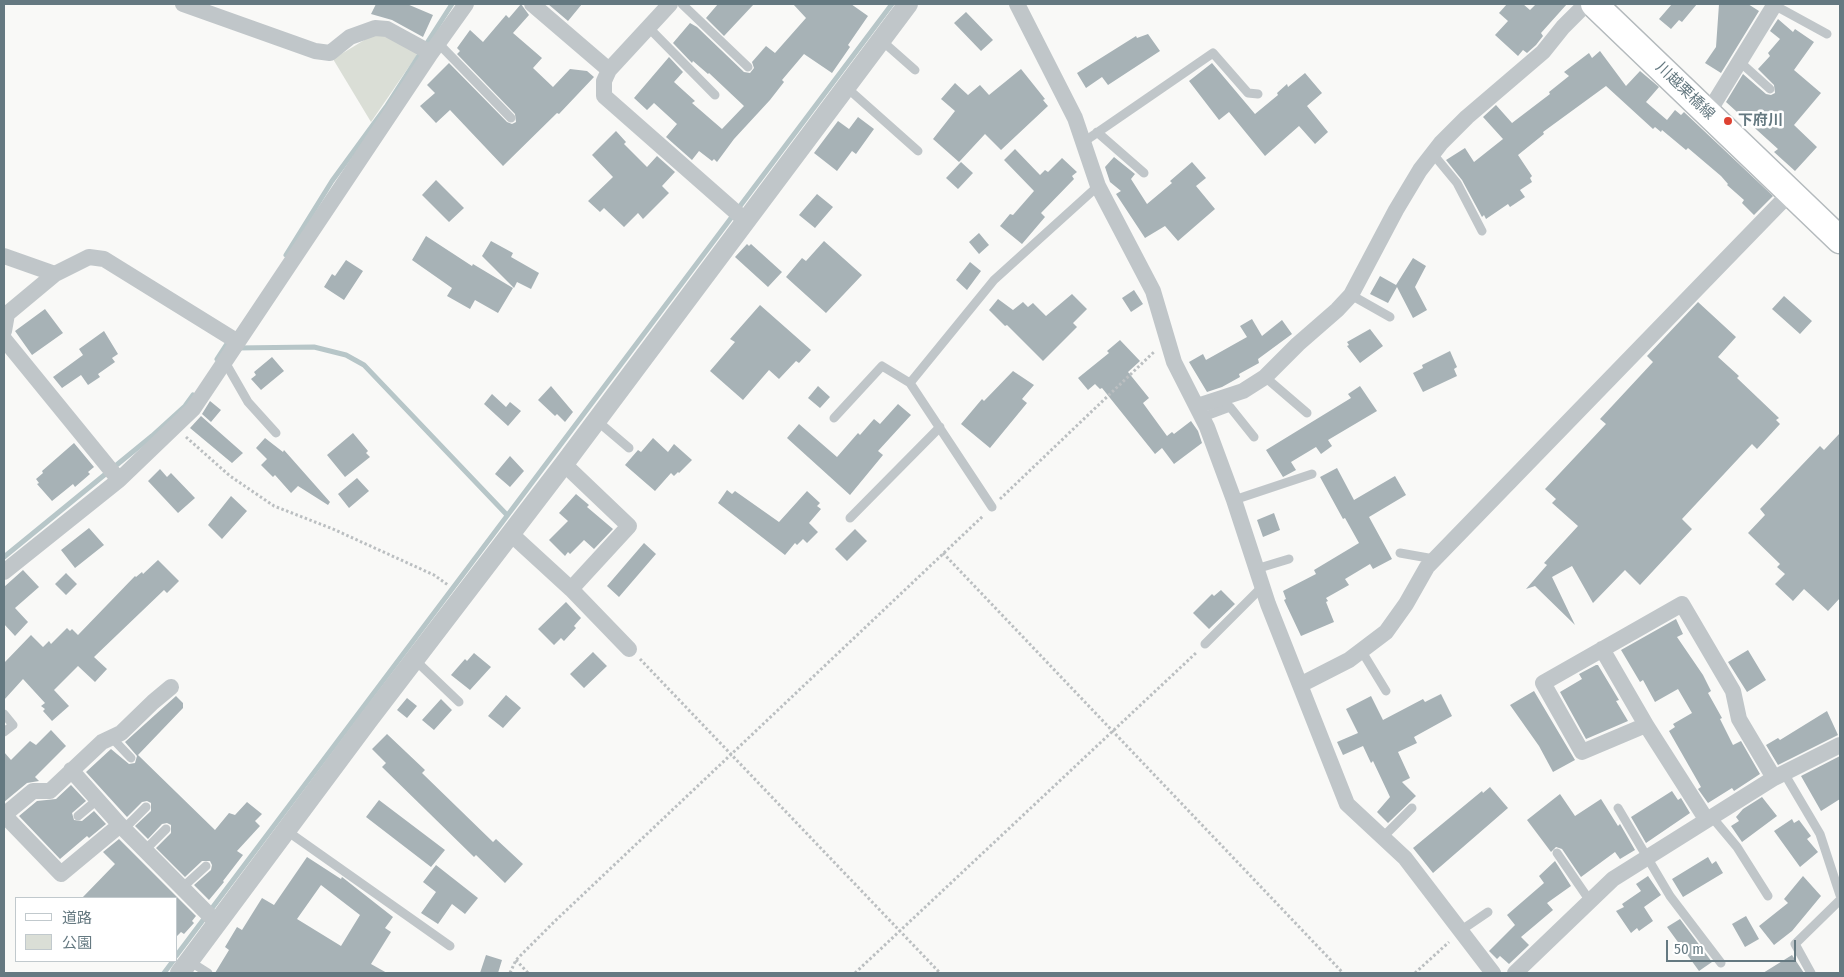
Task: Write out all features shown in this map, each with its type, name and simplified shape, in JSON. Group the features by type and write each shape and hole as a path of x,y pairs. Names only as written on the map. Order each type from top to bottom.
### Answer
{"main road":[{"name":"川越栗橋線","path":"1598,8 1840,240"}],"street":[{"path":"183,4 315,51 330,53 350,37 375,28 387,29 435,49"},
{"path":"4,572 119,480 193,409 466,4"},
{"path":"532,4 609,70"},
{"path":"670,4 609,70 604,81 604,96 746,221"},
{"path":"185,967 908,4"},
{"path":"1017,4 1075,118 1091,137 1098,186 1153,291 1166,341 1174,362 1200,412 1234,500 1262,587 1346,804 1405,858 1493,973"},
{"path":"1708,113 1775,4"},
{"path":"1200,412 1243,392 1265,376 1351,295 1396,210 1433,154 1467,117 1543,52 1563,27 1598,8"},
{"path":"1300,685 1348,660 1386,632 1406,604 1427,567 1790,193"},
{"path":"4,256 55,274"},
{"path":"4,331 8,314 55,274 89,257 104,259 238,342"},
{"path":"4,339 119,480"},
{"path":"564,464 629,526 571,589"},
{"path":"511,534 571,589 629,649"},
{"path":"1646,725 1582,752 1543,683 1682,604 1733,691 1739,719 1779,776"},
{"path":"1602,650 1646,725 1708,817"},
{"path":"122,827 61,874 4,815 33,791 50,791 102,742 112,738 171,687"},
{"path":"1515,973 1613,879 1708,817 1779,776 1840,745"},
{"path":"71,770 122,827 218,924"}],"lane":[{"path":"682,4 748,67"},
{"path":"1775,4 1827,34"},
{"path":"648,27 715,95"},
{"path":"881,40 915,70"},
{"path":"435,49 511,118"},
{"path":"1144,173 1091,137 1213,53 1248,93 1258,94"},
{"path":"1740,62 1770,89"},
{"path":"846,87 918,151"},
{"path":"1433,154 1457,183 1482,231"},
{"path":"910,382 994,280 1098,186"},
{"path":"1351,295 1390,318"},
{"path":"225,362 248,402 276,433"},
{"path":"834,418 882,366 910,382 992,507"},
{"path":"1265,376 1306,413"},
{"path":"1200,412 1230,407 1254,437"},
{"path":"596,420 629,448"},
{"path":"850,518 940,427"},
{"path":"1234,500 1312,474"},
{"path":"1400,553 1434,560"},
{"path":"1256,569 1289,559"},
{"path":"1205,644 1262,587"},
{"path":"1361,650 1386,691"},
{"path":"415,660 459,702"},
{"path":"4,714 13,725 4,732"},
{"path":"112,738 131,758"},
{"path":"1779,776 1820,834 1840,895"},
{"path":"78,816 97,800"},
{"path":"122,827 146,807"},
{"path":"1382,838 1412,808"},
{"path":"1618,808 1670,896 1722,963"},
{"path":"1708,817 1737,846 1768,896"},
{"path":"145,850 166,829"},
{"path":"286,831 450,946"},
{"path":"1557,853 1590,900"},
{"path":"183,887 206,866"},
{"path":"1811,973 1795,944 1840,900"},
{"path":"1460,931 1488,912"},
{"path":"185,967 208,973"}],"path":[{"path":"510,973 516,960 730,754 1166,341"},
{"path":"175,426 230,476 274,506 333,528 434,575 463,596"},
{"path":"943,553 1342,973"},
{"path":"855,973 1205,644"},
{"path":"629,649 940,973"},
{"path":"1415,973 1460,931"},
{"path":"516,960 528,973"}],"green space":[{"path":"380,33 413,48 417,55 371,122 333,59 366,39"}],"building":[{"path":"376,4 407,4 433,15 423,37 392,20 371,14"},
{"path":"521,4 529,15 513,33 542,58 533,68 553,87 570,69 587,71 594,77 559,114 557,113 503,166 450,110 436,123 420,106 435,93 427,85 449,63 507,122 512,124 516,122 515,114 457,54 460,51 457,48 470,30 483,42 506,15 509,18"},
{"path":"548,4 582,4 568,21"},
{"path":"718,4 754,4 724,36 706,18"},
{"path":"793,4 851,4 868,16 832,73 804,54 782,80 784,82 770,100 734,139 717,162 714,159 712,161 699,151 692,160 666,137 677,124 654,103 647,110 634,98 669,57 683,72 674,82 695,101 692,103 722,129 744,106 709,73 693,61 692,63 673,43 690,23 697,27 744,72 750,73 754,68 752,62 766,46 775,53 806,18"},
{"path":"1507,4 1523,4 1530,10 1536,4 1567,4 1541,33 1543,36 1536,45 1527,53 1523,50 1518,56 1495,35 1508,21 1499,13"},
{"path":"1672,4 1697,4 1682,22 1679,20 1671,29 1659,19"},
{"path":"1719,4 1748,4 1759,11 1721,73 1705,63 1716,47"},
{"path":"966,12 993,40 981,51 954,23"},
{"path":"1778,19 1793,32 1795,29 1814,42 1794,70 1821,93 1794,125 1817,147 1795,171 1774,152 1778,149 1726,102 1743,74 1766,94 1771,95 1775,93 1774,85 1758,69 1770,56 1768,53 1780,39 1770,31"},
{"path":"1148,34 1160,51 1108,85 1102,77 1086,88 1077,73 1136,36 1137,38"},
{"path":"1600,51 1626,86 1640,71 1659,87 1646,102 1667,120 1675,110 1681,115 1684,112 1773,196 1754,215 1742,203 1744,200 1727,185 1721,176 1688,148 1686,150 1662,130 1661,132 1655,127 1653,129 1606,86 1543,132 1544,134 1518,155 1532,176 1530,178 1532,182 1520,190 1525,197 1510,207 1508,204 1486,219 1484,215 1482,217 1462,180 1446,160 1465,148 1474,162 1503,139 1483,117 1496,105 1512,123 1550,94 1549,92 1569,76 1564,72 1589,53 1592,58"},
{"path":"1212,63 1255,114 1278,95 1277,93 1287,84 1288,87 1305,73 1322,93 1307,106 1328,132 1315,144 1299,126 1265,156 1229,112 1219,120 1189,81"},
{"path":"1021,69 1045,99 1043,100 1048,106 1001,150 985,134 959,162 933,139 955,111 941,99 955,83 968,95 980,85 989,95"},
{"path":"858,117 874,129 856,154 852,151 837,171 814,153 838,121 849,129"},
{"path":"616,131 626,142 624,144 647,167 657,156 675,172 662,186 669,193 643,219 638,213 624,227 604,208 600,212 588,201 613,177 592,155"},
{"path":"1015,149 1040,175 1045,170 1048,172 1062,158 1077,172 1072,176 1074,179 1041,213 1045,217 1022,244 1000,226 1010,214 1013,215 1034,191 1004,160"},
{"path":"1114,157 1135,174 1131,179 1147,204 1172,183 1170,181 1192,162 1206,178 1196,186 1215,209 1178,241 1165,226 1145,238 1116,194 1121,191 1110,182 1105,167"},
{"path":"961,162 973,173 958,189 946,178"},
{"path":"436,180 464,208 449,222 422,195"},
{"path":"817,194 833,207 815,228 799,215"},
{"path":"979,233 989,245 979,254 969,242"},
{"path":"426,236 472,266 473,264 513,288 498,313 475,300 470,309 447,296 452,288 412,260"},
{"path":"491,241 513,253 511,257 539,273 531,289 517,282 514,288 482,256"},
{"path":"824,241 862,275 826,313 786,277 802,258 806,261"},
{"path":"747,244 749,246 751,244 782,272 768,287 735,257"},
{"path":"1413,258 1426,266 1415,287 1427,310 1413,318 1397,287 1388,303 1370,294 1380,276 1396,285"},
{"path":"346,260 363,271 344,300 324,287 332,274 335,276"},
{"path":"970,262 981,271 967,290 956,280"},
{"path":"1134,290 1143,304 1131,312 1122,298"},
{"path":"1072,294 1087,309 1073,323 1077,327 1043,361 989,310 998,299 1013,310 1023,302 1028,307 1033,303 1046,316"},
{"path":"1784,296 1812,321 1800,334 1772,309"},
{"path":"1698,302 1736,337 1718,357 1779,418 1776,420 1780,424 1757,449 1752,444 1682,519 1692,529 1640,585 1625,570 1593,603 1572,566 1552,577 1575,625 1535,586 1526,589 1547,565 1544,563 1578,526 1552,503 1556,499 1545,489 1606,424 1600,419 1653,362 1647,356"},
{"path":"760,305 811,350 799,363 796,361 779,379 769,370 743,400 710,371 735,342 730,339"},
{"path":"45,309 63,333 32,355 15,331"},
{"path":"1252,319 1262,336 1282,320 1292,334 1258,359 1259,363 1239,374 1240,377 1222,387 1207,392 1189,362 1203,354 1206,360 1247,337 1240,326"},
{"path":"1370,329 1383,346 1360,363 1347,346 1349,345 1347,342"},
{"path":"104,331 118,354 112,358 115,362 98,374 100,377 88,385 81,375 62,388 53,377 83,355 79,349"},
{"path":"1120,340 1140,361 1128,372 1149,398 1143,403 1167,436 1172,432 1174,434 1191,421 1198,431 1202,443 1174,464 1162,448 1155,454 1102,388 1100,389 1095,384 1088,390 1078,378 1109,353 1107,351"},
{"path":"1450,351 1457,367 1454,369 1457,376 1423,392 1413,373 1423,368 1422,365"},
{"path":"272,357 284,371 261,390 251,379 256,375 254,372"},
{"path":"1013,371 1034,385 1022,399 1027,403 990,448 961,424 982,399 984,401"},
{"path":"551,386 573,412 565,422 557,414 555,416 538,400"},
{"path":"818,386 830,397 820,408 808,398"},
{"path":"1360,386 1377,411 1328,440 1332,446 1321,454 1316,447 1291,462 1296,470 1283,477 1266,450 1351,398 1348,394"},
{"path":"492,394 506,407 510,402 521,411 508,426 484,404"},
{"path":"210,401 221,410 211,422 202,414"},
{"path":"898,404 911,415 878,451 883,455 850,495 787,438 799,424 837,457 858,433 860,435 874,419 880,424"},
{"path":"201,416 243,453 232,463 190,428"},
{"path":"353,433 368,451 366,453 370,457 345,477 327,455"},
{"path":"1840,433 1840,598 1828,611 1804,589 1793,601 1775,584 1785,574 1777,567 1780,564 1748,533 1765,515 1760,509 1820,446 1824,450"},
{"path":"265,438 283,452 284,450 330,502 328,505 298,486 291,493 275,475 273,477 261,465 267,459 256,448"},
{"path":"653,438 668,452 674,444 692,460 679,473 674,476 671,473 655,491 625,465 638,450 641,452"},
{"path":"74,443 94,467 88,472 90,474 75,487 73,484 52,501 37,484 39,483 36,479 43,473 42,471"},
{"path":"510,456 524,471 510,487 495,474"},
{"path":"1337,468 1354,500 1395,476 1406,495 1369,517 1392,559 1373,569 1370,564 1345,579 1349,585 1326,598 1334,622 1301,636 1284,600 1286,599 1283,591 1316,574 1314,570 1359,543 1345,518 1343,519 1320,477"},
{"path":"160,469 167,477 171,473 195,498 178,513 148,481"},
{"path":"357,478 369,491 349,508 338,494"},
{"path":"727,490 732,494 735,491 779,522 807,491 820,503 817,506 821,509 809,523 818,532 807,543 803,539 797,545 795,543 785,555 718,503"},
{"path":"576,494 589,505 587,507 613,529 594,549 584,540 570,554 568,552 565,556 549,540 568,521 559,513"},
{"path":"231,496 247,511 222,539 208,525"},
{"path":"1274,513 1280,530 1263,537 1257,520"},
{"path":"89,528 104,545 75,568 61,550"},
{"path":"855,529 867,541 847,561 835,549"},
{"path":"644,543 656,554 619,597 607,586"},
{"path":"158,560 179,581 167,593 164,590 94,657 107,669 95,682 78,666 54,690 69,706 52,721 41,706 45,703 23,679 4,700 4,663 31,635 43,647 49,641 51,644 67,628 70,631 72,629 78,635 135,576 142,572 143,574"},
{"path":"23,570 39,587 15,608 28,622 15,636 4,624 4,587"},
{"path":"66,573 77,584 66,595 55,584"},
{"path":"1221,590 1235,604 1209,629 1193,613 1212,594 1214,596"},
{"path":"566,602 581,618 574,626 576,628 564,641 561,638 554,645 538,629"},
{"path":"1676,619 1683,634 1677,637 1703,675 1711,691 1708,693 1722,718 1720,719 1733,745 1741,741 1760,774 1734,791 1732,788 1708,803 1698,789 1701,787 1669,731 1675,727 1673,724 1692,713 1678,689 1655,702 1643,680 1640,682 1621,650"},
{"path":"1748,650 1766,680 1747,692 1728,662"},
{"path":"593,652 607,666 584,688 570,674"},
{"path":"474,653 491,667 470,690 451,675 465,659 467,661"},
{"path":"1598,665 1619,700 1616,701 1628,721 1586,739 1560,692 1582,679 1579,674"},
{"path":"1534,691 1575,760 1553,772 1539,746 1510,705"},
{"path":"1441,694 1452,716 1414,737 1417,743 1398,752 1410,778 1402,782 1416,796 1388,823 1377,812 1390,797 1373,761 1371,763 1363,746 1343,755 1337,742 1358,733 1346,709 1371,696 1383,720 1423,699 1425,702"},
{"path":"506,695 521,708 503,728 488,716"},
{"path":"176,696 183,703 183,708 138,755 215,830 229,813 235,815 247,802 262,814 255,821 260,826 237,851 243,855 209,900 194,885 211,870 212,865 210,861 202,861 185,877 156,848 171,833 171,825 167,823 162,824 148,839 135,826 151,811 151,803 147,801 142,802 127,817 86,772 111,749 129,764 135,763 137,756 125,742"},
{"path":"407,698 417,706 407,718 397,710"},
{"path":"441,699 452,710 434,730 422,720"},
{"path":"1827,711 1838,735 1778,765 1766,745 1778,738 1780,740"},
{"path":"51,730 66,746 35,777 39,781 27,783 4,802 4,752 11,760 30,741 36,745"},
{"path":"387,734 425,770 422,773 493,842 496,839 523,864 505,883 476,855 474,857 382,767 386,763 372,749"},
{"path":"1840,756 1840,799 1821,811 1801,776"},
{"path":"71,785 86,801 72,813 74,820 82,821 94,811 106,824 89,838 87,836 60,859 19,816 37,801 56,799"},
{"path":"1490,787 1508,808 1433,873 1413,848 1482,791 1483,793"},
{"path":"1672,791 1678,800 1681,798 1690,813 1646,843 1631,817"},
{"path":"1560,794 1575,816 1601,799 1618,826 1620,824 1635,850 1620,859 1615,852 1581,877 1562,849 1556,847 1551,852 1527,820"},
{"path":"1762,797 1777,816 1742,842 1731,826 1739,821 1736,817 1743,809"},
{"path":"379,800 445,850 431,867 366,817"},
{"path":"1792,819 1794,823 1799,820 1811,836 1807,839 1818,852 1800,867 1774,831"},
{"path":"119,839 177,897 83,897 115,864 103,852"},
{"path":"307,857 341,879 342,877 393,917 385,928 391,932 371,964 387,973 215,973 229,950 225,947 237,927 242,930 262,898 274,905","holes":["321,885 360,915 341,946 297,919"]},
{"path":"1708,857 1712,864 1716,861 1723,873 1683,897 1672,879"},
{"path":"1555,861 1571,886 1547,903 1553,910 1521,937 1529,945 1527,947 1509,964 1500,956 1497,959 1489,951 1515,925 1507,915 1544,883 1539,876"},
{"path":"436,865 478,898 465,914 452,904 438,924 421,913 436,892 423,882"},
{"path":"1648,876 1661,895 1644,907 1653,921 1639,931 1637,928 1631,933 1616,911 1624,907 1622,904 1641,891 1636,884"},
{"path":"1803,876 1821,896 1792,931 1774,945 1759,926 1788,903 1784,899"},
{"path":"178,898 196,916 192,921 194,923 184,934 181,932 178,935"},
{"path":"1746,916 1759,939 1745,947 1732,924"},
{"path":"1680,919 1712,962 1699,971 1667,927"},
{"path":"486,955 502,960 498,973 480,973"},
{"path":"1792,955 1804,973 1763,973"}],"waterway":[{"path":"286,255 332,181 386,107 452,4"},
{"path":"178,953 892,4"},
{"path":"217,359 230,339"},
{"path":"236,348 314,347 346,355 364,365 507,515"},
{"path":"4,557 152,436 185,406 193,395"},
{"path":"164,973 172,962"}],"place":[{"name":"下府川","path":"1728,121"}]}
